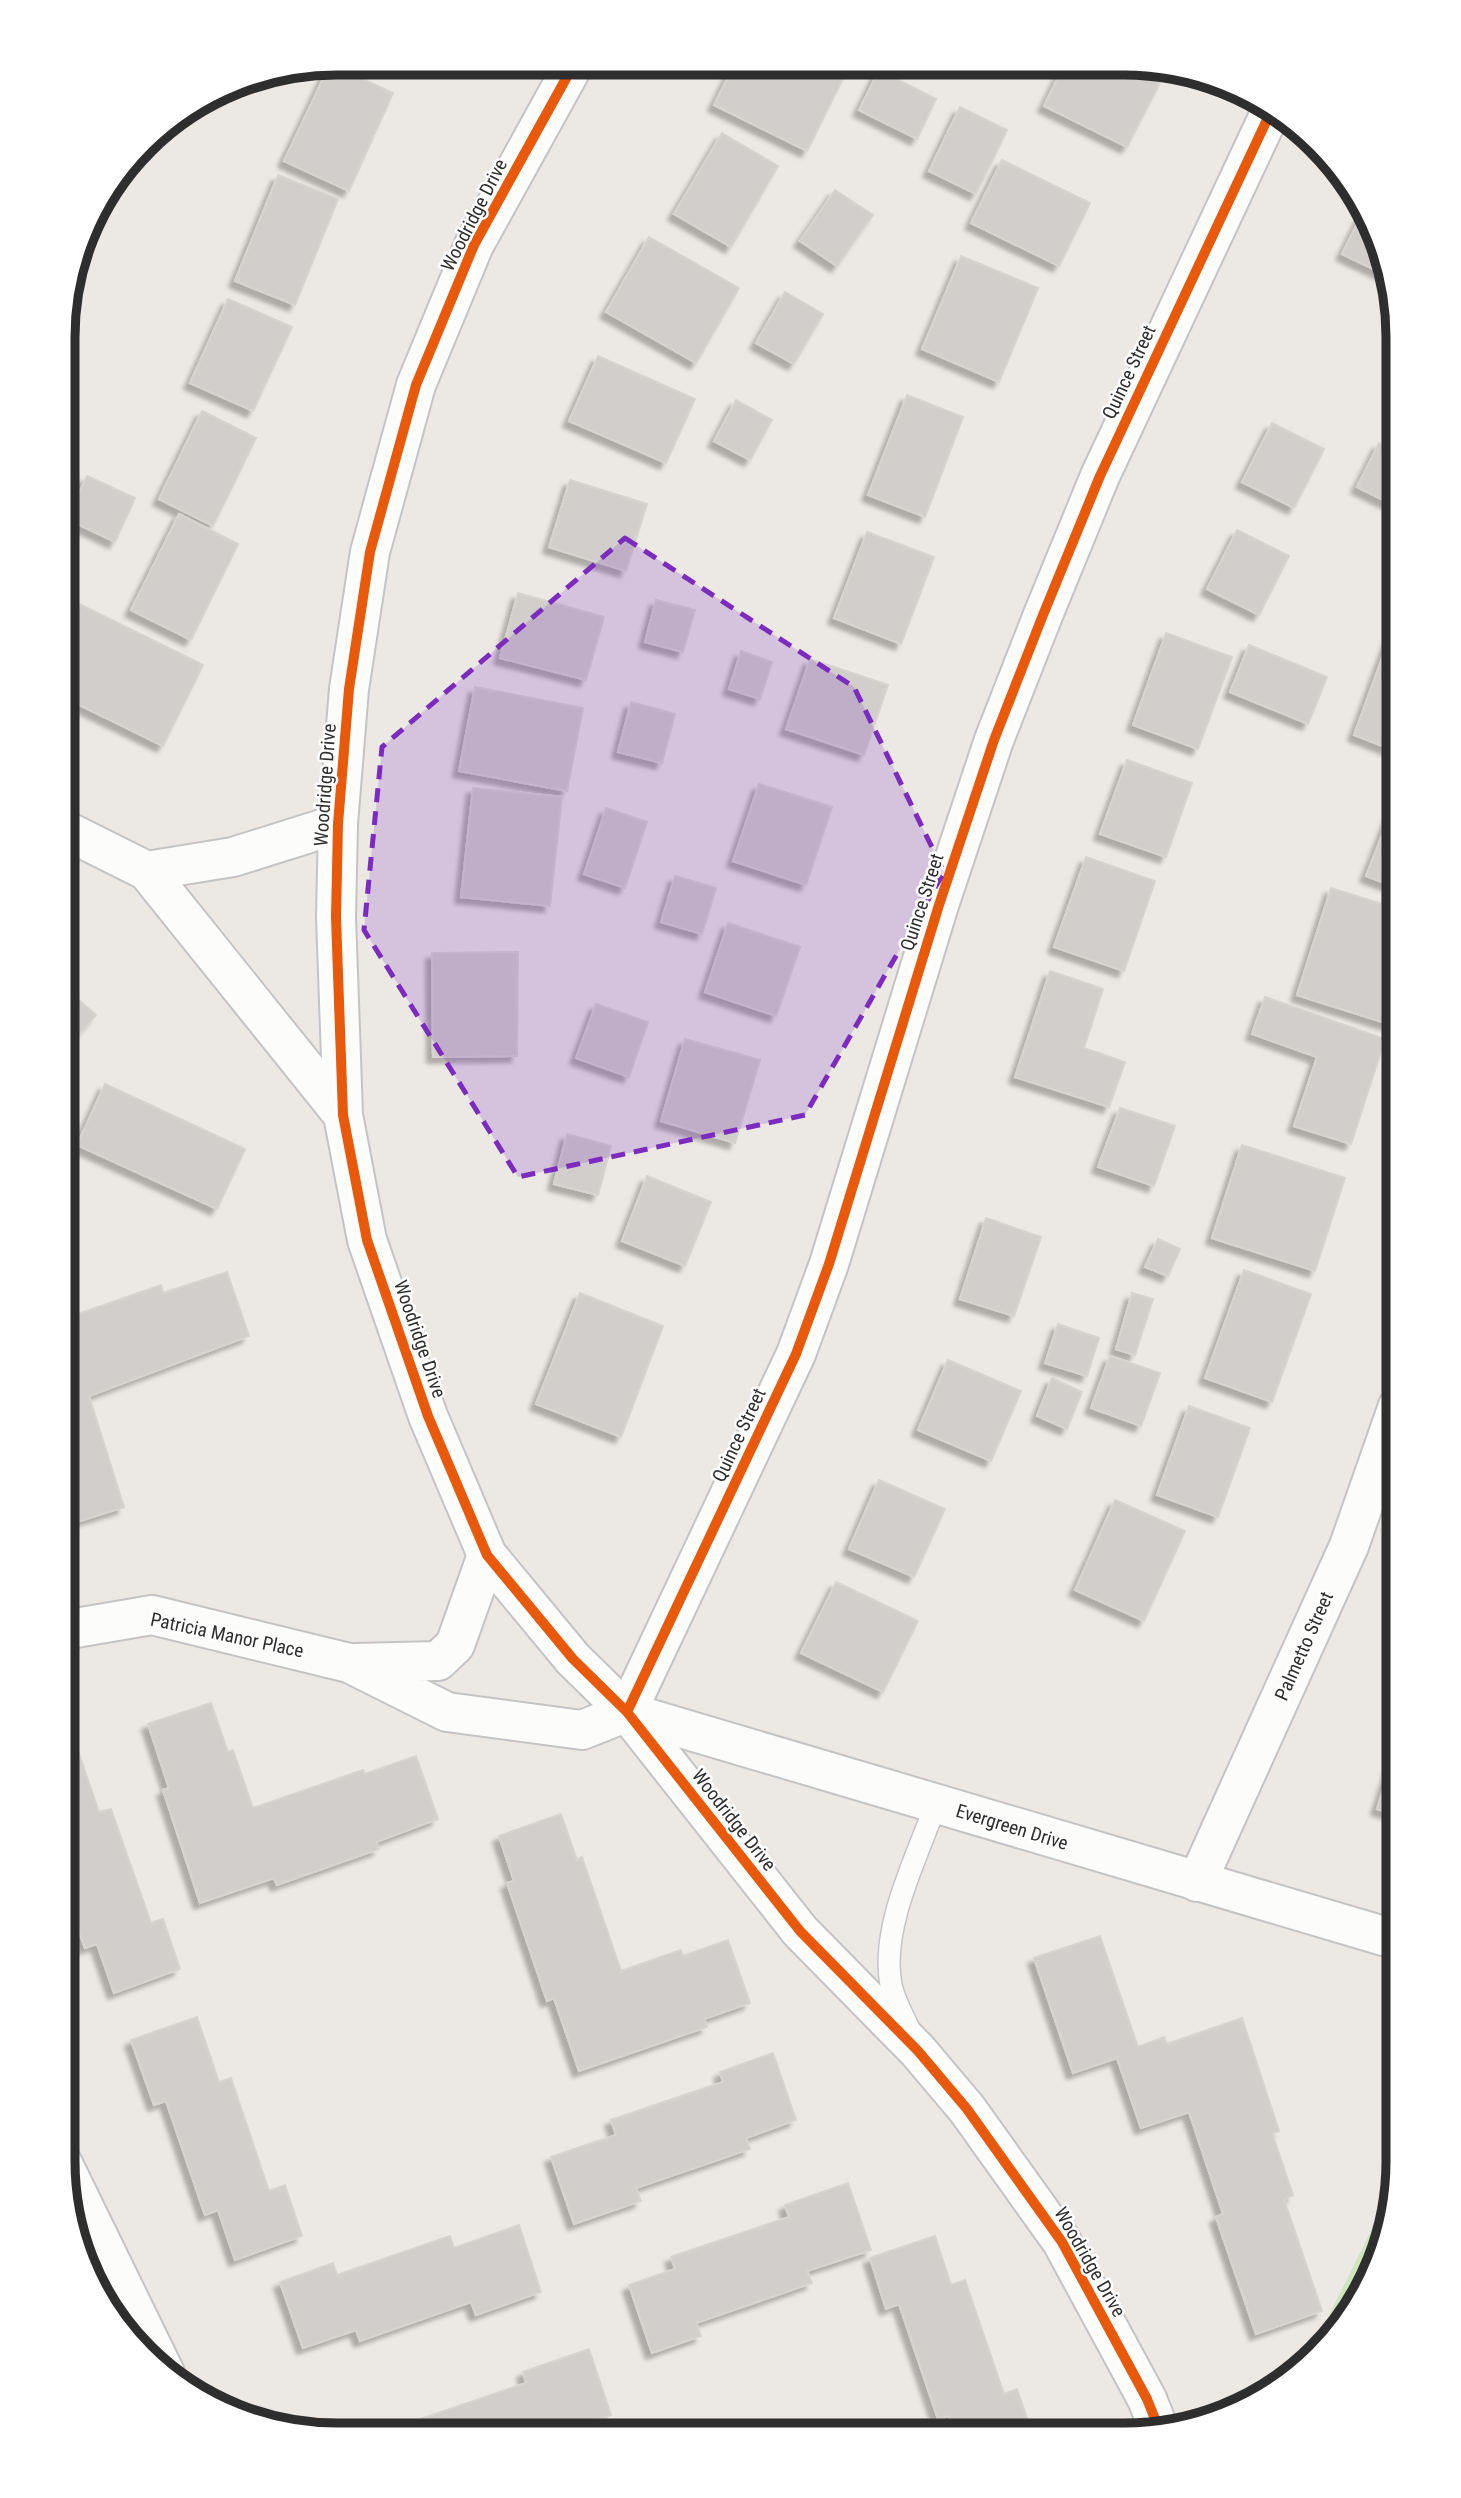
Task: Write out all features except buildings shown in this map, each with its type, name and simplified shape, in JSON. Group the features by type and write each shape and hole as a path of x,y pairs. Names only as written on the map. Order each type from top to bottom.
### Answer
{"street":[{"name":"Woodridge Drive","path":"568,75 474,245 416,385 370,552 349,689 338,824 336,918 343,1115 367,1240 428,1416 487,1555 573,1659 627,1712 800,1931 918,2051 967,2109 1062,2242 1147,2399 1156,2421"},
{"name":"Quince Street","path":"627,1712 796,1354 829,1264 943,892 994,740 1042,615 1100,476 1268,118"},
{"path":"147,871 233,857 338,824"},
{"path":"75,835 147,871 343,1115"},
{"name":"Palmetto Street","path":"1197,1882 1349,1546 1386,1440"},
{"name":"Patricia Manor Place","path":"349,1663 438,1661 456,1645 487,1555"},
{"name":"Patricia Manor Place","path":"75,1628 152,1615 349,1663 447,1712 582,1730 627,1712"},
{"name":"Evergreen Drive","path":"627,1712 1386,1937"},
{"path":"77,2190 152,2346"}],"lane":[{"path":"918,2051 891,1986 889,1948 895,1920 936,1804"}],"highlighted area":[{"path":"625,538 854,687 944,872 805,1115 518,1177 364,930 382,747"}],"green space":[{"path":"1381,2209 1372,2245 1359,2277 1342,2306 1320,2335"}],"cycle path":[{"path":"568,75 474,245 416,385 370,552 349,689 338,824 336,917 343,1115 367,1240 428,1416 487,1555 573,1659 627,1712 800,1931 918,2051 967,2109 1062,2242 1147,2399 1156,2421"},
{"path":"627,1712 796,1354 829,1264 939,905 994,740 1100,476 1268,118"}]}
